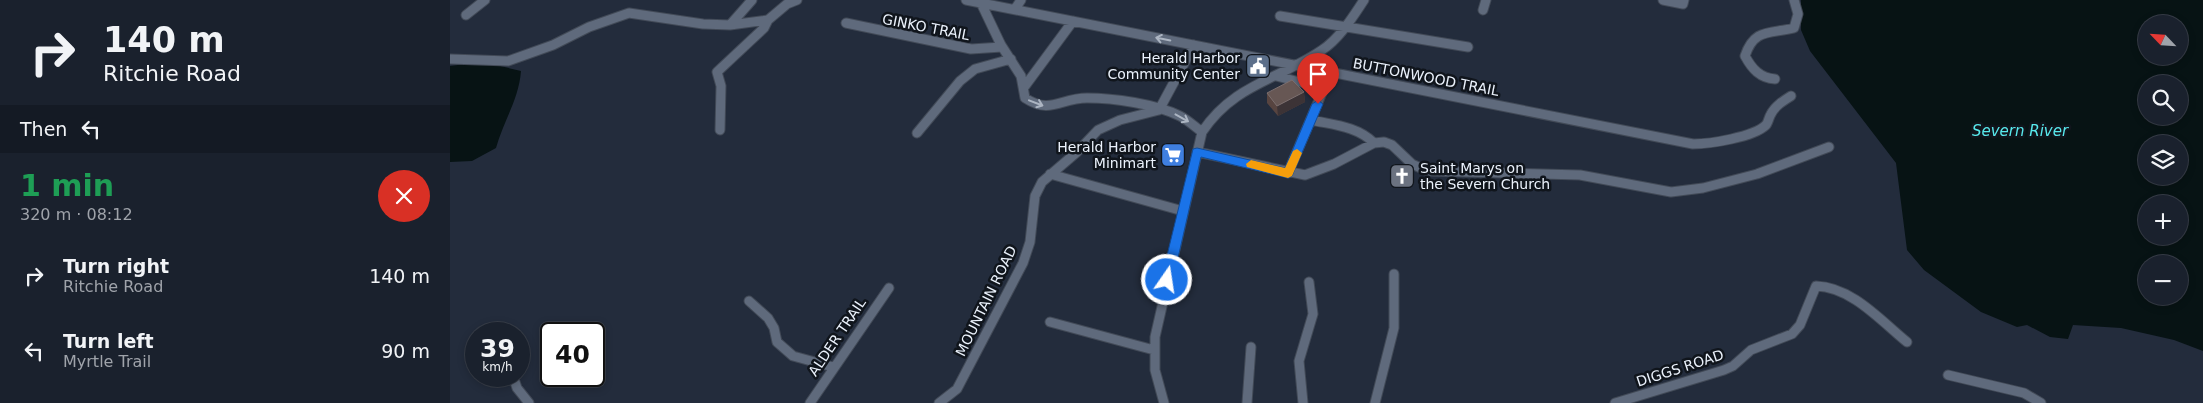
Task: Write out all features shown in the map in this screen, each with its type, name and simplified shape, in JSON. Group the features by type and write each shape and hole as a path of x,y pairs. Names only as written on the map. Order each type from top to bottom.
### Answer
{"street":[{"path":"466,15 485,0"},
{"path":"730,25 752,0"},
{"path":"720,130 721,86 717,72 764,28 768,20 787,4 797,0"},
{"name":"BUTTONWOOD TRAIL","path":"966,0 1702,145 1722,142 1749,134 1766,125 1770,113 1780,102 1791,96"},
{"path":"1015,9 1021,0"},
{"path":"1164,403 1155,370 1154,350 1163,297 1183,210 1201,135 1208,120 1223,105 1325,49 1344,28 1364,0"},
{"path":"1483,10 1486,0"},
{"path":"1663,0 1683,4 1684,0"},
{"path":"1775,79 1760,76 1752,68 1745,56 1747,47 1753,38 1764,32 1794,28 1798,23 1798,11 1794,0"},
{"path":"981,3 1002,47 1011,59 1025,86 1025,98 1032,103 1048,107 1084,98 1159,110 1182,116 1201,135"},
{"path":"450,59 508,61 553,45 589,27 629,13 704,24 730,25 768,20"},
{"path":"1280,16 1468,47"},
{"path":"1025,86 1073,21"},
{"name":"GINKO TRAIL","path":"846,23 971,49 1002,47"},
{"path":"1159,110 1194,45"},
{"path":"917,133 960,80 975,69 1011,59"},
{"path":"1276,76 1324,88 1288,173"},
{"name":"MOUNTAIN ROAD","path":"939,403 957,389 1023,263 1030,242 1035,196 1042,182 1098,130 1120,120 1159,110"},
{"path":"1311,120 1354,130 1374,142"},
{"path":"1197,152 1288,173 1305,175 1312,174 1374,142 1388,143 1412,164 1426,171 1580,175 1671,192 1703,188 1757,174 1829,147"},
{"path":"1050,174 1183,210"},
{"path":"1376,403 1394,328 1394,274"},
{"path":"1303,403 1299,361 1312,321 1309,282"},
{"name":"DIGGS ROAD","path":"1615,403 1724,370 1733,366 1752,350 1792,334 1804,317 1816,286 1828,286 1846,295 1907,342"},
{"name":"ALDER TRAIL","path":"810,403 888,288"},
{"path":"750,301 771,319 776,330 778,342 793,356 834,367"},
{"path":"1050,322 1154,350"},
{"path":"1247,403 1251,347"},
{"path":"1948,375 2024,393 2041,403"},
{"path":"517,387 528,403"}],"water":[{"name":"Severn River","path":"1801,0 2203,0 2203,351 2174,340 2121,328 2073,325 2068,339 2050,337 2027,325 2017,327 1981,312 1924,270 1907,250 1896,163 1810,51 1801,30"},
{"path":"466,64 496,65 521,71 520,81 496,148 472,161 450,162 450,66"}],"building":[{"path":"1248,57 1265,59 1267,62 1254,67"},
{"path":"1292,80 1304,92 1277,106 1267,93"}],"slow traffic":[{"path":"1251,164 1288,173 1297,153"}],"place":[{"name":"Herald Harbor Community Center","path":"1258,66"},
{"name":"Herald Harbor Minimart","path":"1173,155"},
{"name":"Saint Marys on the Severn Church","path":"1402,176"}],"route":[{"path":"1167,280 1197,152 1218,155 1288,173 1318,104"}]}
